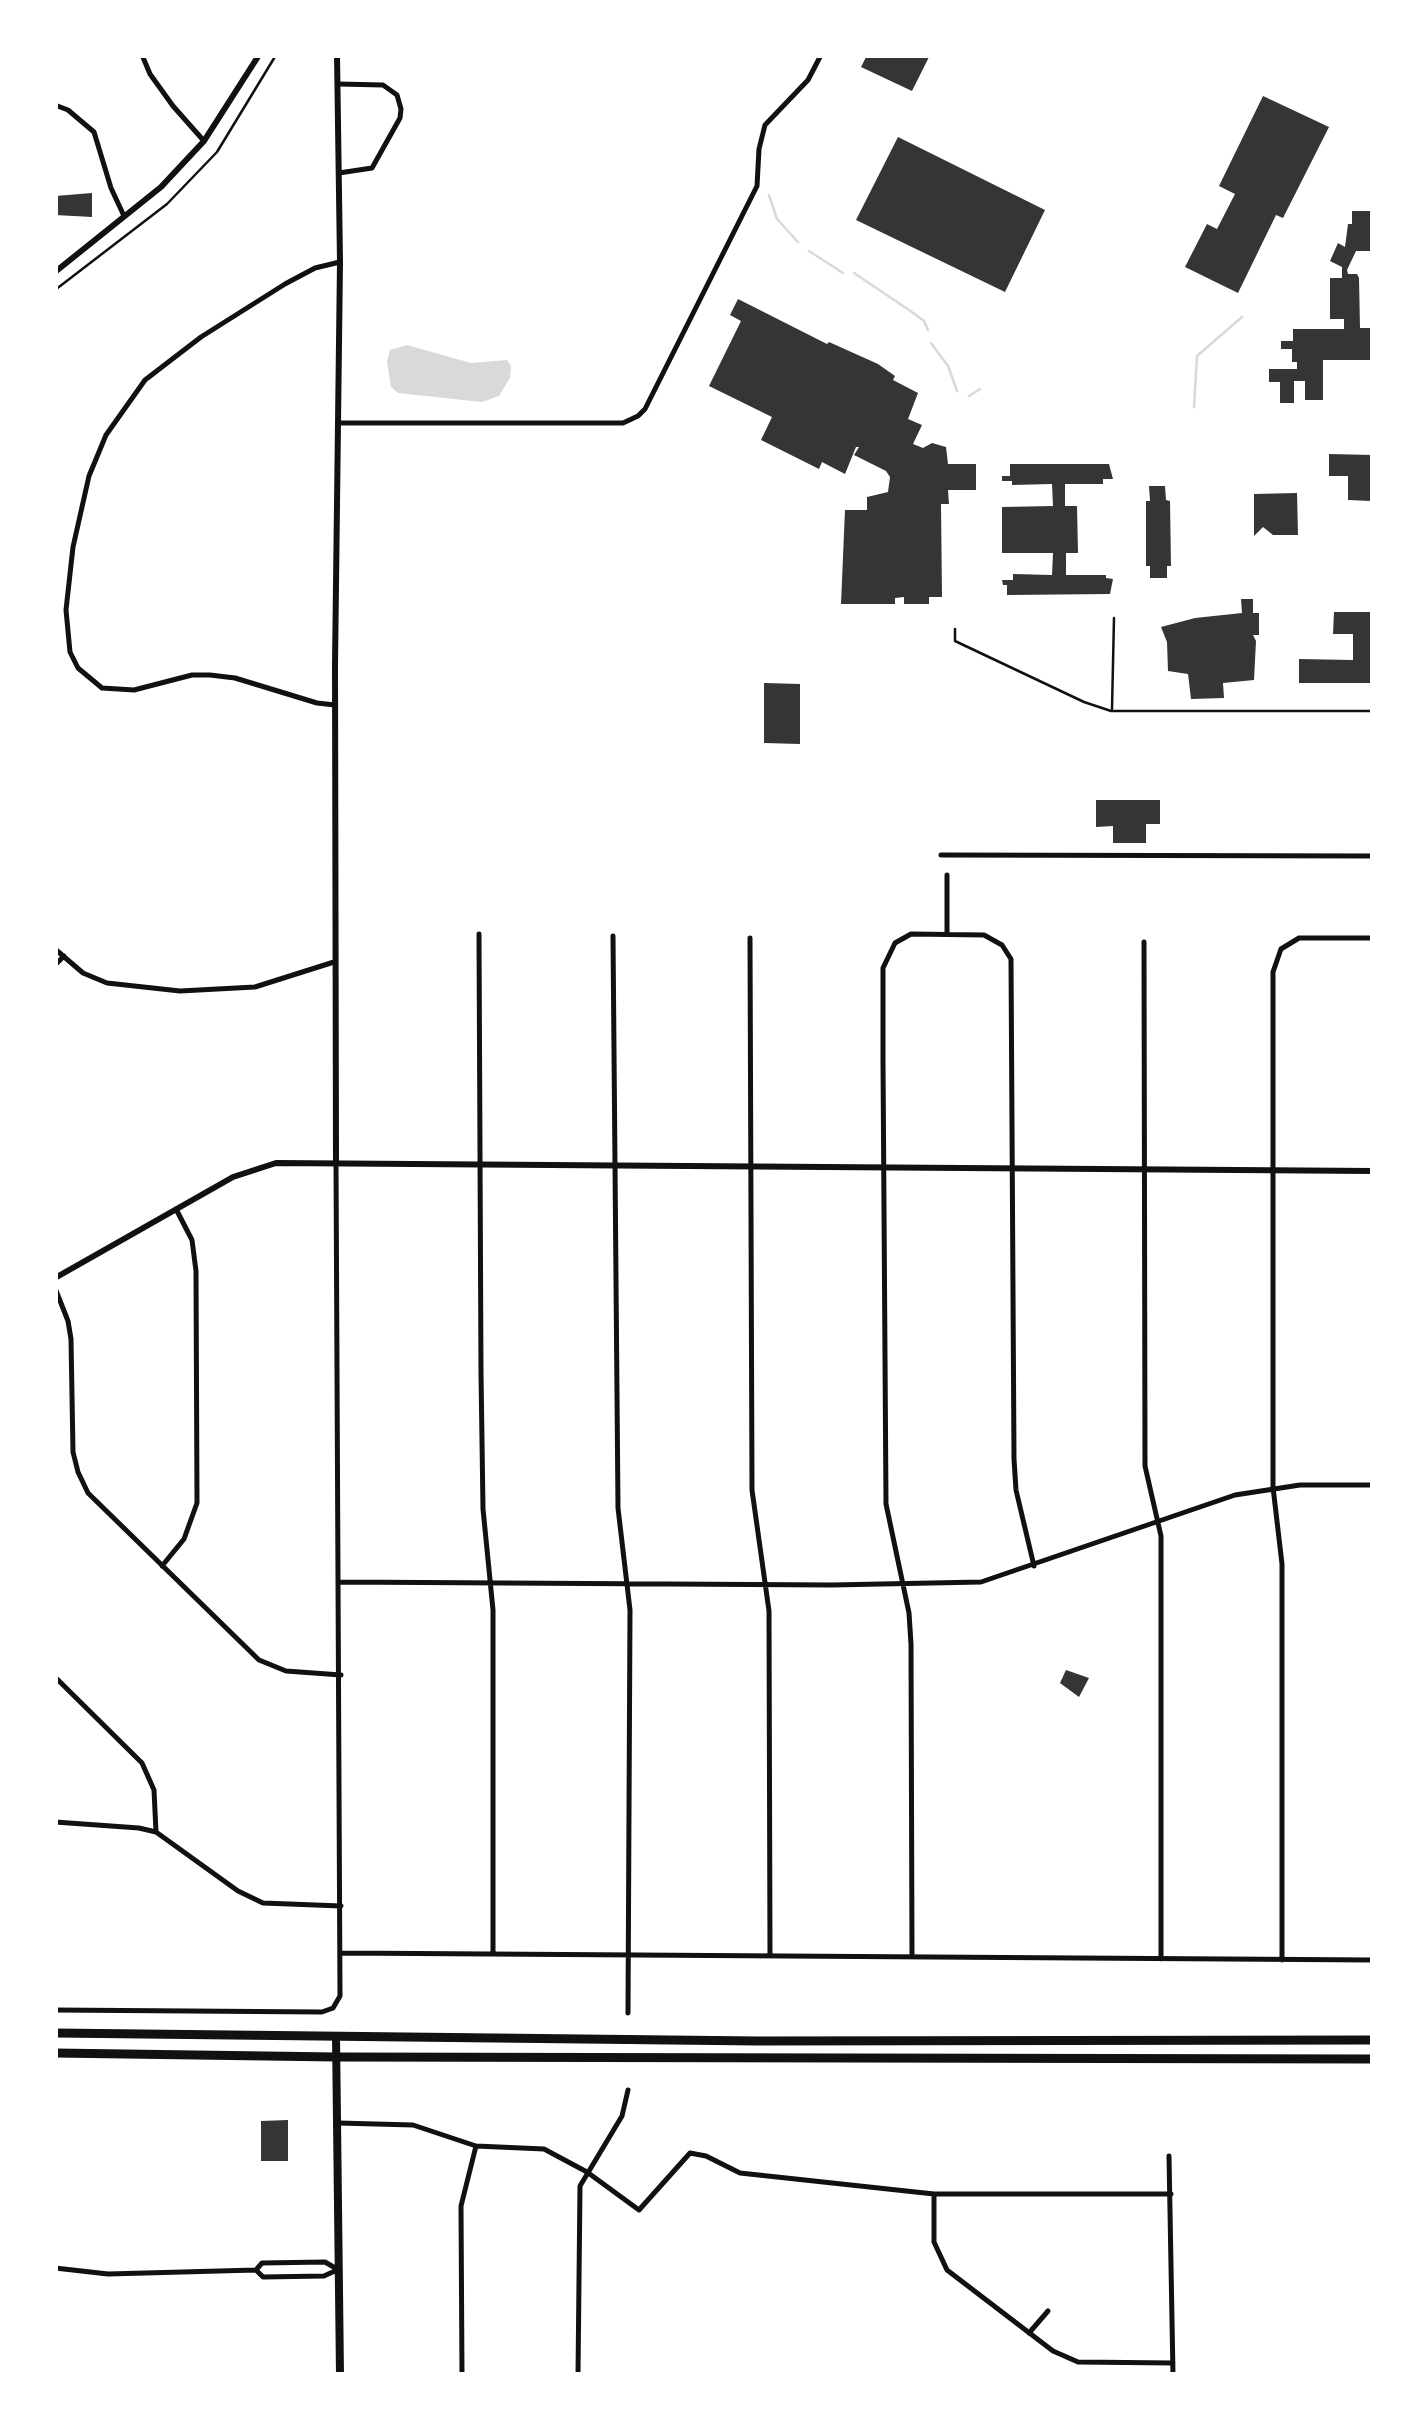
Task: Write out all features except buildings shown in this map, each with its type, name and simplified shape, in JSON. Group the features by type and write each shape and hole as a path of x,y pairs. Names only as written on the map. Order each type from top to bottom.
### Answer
{"highway":[{"path":"55,2033 758,2041 1373,2040"},
{"path":"55,2053 1373,2059"}],"main road":[{"path":"336,2036 340,2375"}],"street":[{"path":"142,55 150,74 173,106 204,141"},
{"path":"55,272 161,186 204,141 259,55"},
{"path":"55,2010 327,2011 340,1996 337,55"},
{"path":"338,424 622,423 638,416 645,409 757,186 765,125 808,80 821,55"},
{"path":"338,84 383,85 397,95 401,109 400,118 372,168 339,174"},
{"path":"55,105 68,110 94,132 124,216"},
{"path":"336,705 235,678 192,675 118,692 102,688 78,668 70,652 66,600 82,501 106,434 146,380 162,365 285,284 314,268 340,262"},
{"path":"941,854 1373,856"},
{"path":"947,874 948,934"},
{"path":"480,934 484,1510 491,1582 493,1954"},
{"path":"912,1957 911,1644 886,1504 883,987 886,956 895,943 912,934 993,938 1011,959 1014,1459 1016,1490 1034,1566"},
{"path":"613,936 618,1508 628,1583 628,2012"},
{"path":"750,938 752,1490 768,1610 770,1956"},
{"path":"1282,1960 1282,1564 1273,1487 1275,961 1282,949 1296,940 1373,938"},
{"path":"1144,942 1145,1466 1161,1536 1161,1959"},
{"path":"55,949 83,972 118,986 198,992 255,987 326,962 338,962"},
{"path":"55,966 64,956"},
{"path":"55,1278 176,1208 264,1165 336,1162 1373,1170"},
{"path":"162,1566 184,1539 197,1502 196,1271 192,1240 176,1208"},
{"path":"55,1288 71,1340 72,1447 78,1472 96,1502 259,1660 286,1671 340,1674"},
{"path":"340,1582 981,1582 1215,1500 1273,1487 1373,1485"},
{"path":"55,1677 142,1763 154,1790 156,1832"},
{"path":"55,1822 156,1832 248,1897 280,1906 341,1906"},
{"path":"342,1953 1373,1960"},
{"path":"578,2375 580,2186 622,2116 628,2090"},
{"path":"335,2123 413,2126 476,2146 544,2149 587,2172 639,2210 690,2153 740,2172 934,2194 1171,2194"},
{"path":"462,2375 461,2206 476,2146"},
{"path":"1169,2156 1172,2375"},
{"path":"934,2194 934,2242 947,2270 1053,2352 1078,2362 1172,2362"},
{"path":"256,2270 262,2263 319,2262 338,2269"},
{"path":"55,2268 108,2274 256,2270 263,2276 325,2276 338,2269"},
{"path":"1029,2333 1048,2311"}],"lane":[{"path":"1111,711 1114,618"},
{"path":"955,629 955,641 1111,711 1373,712"}],"shaded area":[{"path":"407,345 471,363 507,360 510,378 499,396 482,402 398,393 391,387 387,362 390,350"}],"waterway":[{"path":"769,195 777,219 798,242"},
{"path":"809,251 843,273"},
{"path":"854,273 924,321 928,330"},
{"path":"1194,407 1197,356 1242,317"},
{"path":"931,343 948,366 957,391"},
{"path":"969,396 980,389"}]}
